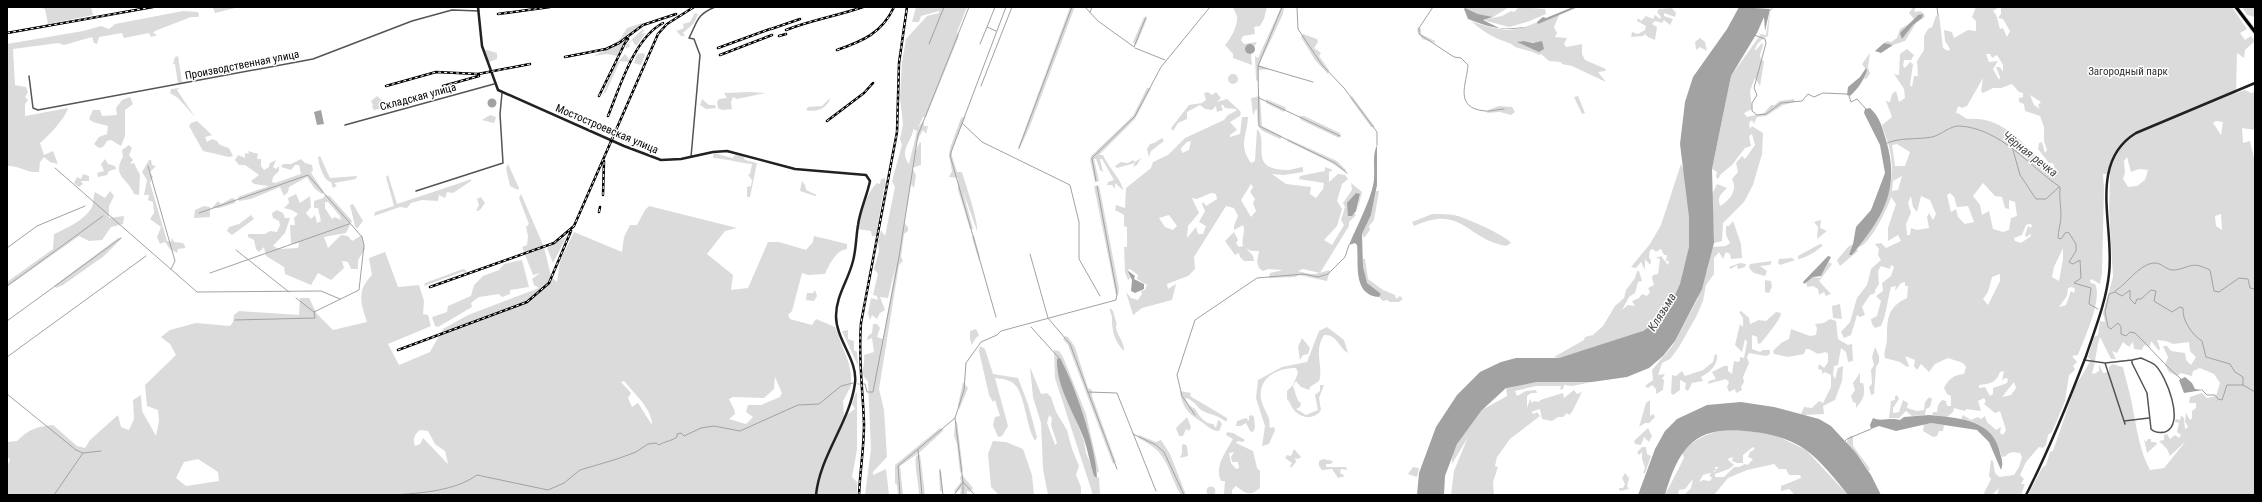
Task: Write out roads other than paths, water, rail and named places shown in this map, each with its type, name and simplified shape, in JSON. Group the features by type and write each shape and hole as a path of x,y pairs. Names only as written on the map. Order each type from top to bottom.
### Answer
{"main road":[{"path":"2236,7 2255,32"},
{"path":"479,9 482,46 494,84 502,93"},
{"path":"2026,495 2061,422 2100,313 2109,275 2107,175 2114,154 2128,138 2136,133 2255,83"},
{"name":"Мостостроевская улица","path":"502,93 652,158 671,160 713,152 727,151 795,169 866,175 870,181 858,224 854,261 842,288 837,308 839,336 852,362 855,376 853,393 834,442 823,465 816,495"}],"street":[{"path":"691,157 700,55 694,39 689,38 697,20 703,12 715,7"},
{"name":"Производственная улица","path":"29,76 33,108 38,110 314,60 412,20 452,10 479,9"},
{"name":"Складская улица","path":"345,125 494,84"},
{"path":"416,191 503,163 500,114 502,93"},
{"path":"2084,360 2105,363 2140,358 2154,364 2160,372 2172,396 2174,414 2172,427 2169,430 2162,433 2154,432 2151,429 2147,393 2132,360"},
{"path":"2105,363 2125,424"},
{"path":"2124,421 2149,418"}],"waterway":[{"path":"929,44 944,7"},
{"path":"862,384 865,384 867,392 873,392 899,257 918,135 969,7"},
{"path":"987,27 995,7"},
{"path":"996,317 950,155 1006,7"},
{"path":"981,86 1012,7"},
{"path":"1019,148 1072,7"},
{"path":"1085,7 1098,21 1134,47 1146,17"},
{"path":"1090,12 1092,7"},
{"path":"1096,181 1092,158 1135,116 1161,67 1210,7"},
{"path":"1282,7 1258,66 1313,82"},
{"path":"1297,7 1298,29 1322,65 1344,88 1377,132 1377,145"},
{"path":"1433,7 1419,28 1419,34 1454,57 1461,58 1468,65 1464,94 1465,100 1469,105 1475,109 1485,111 1504,109"},
{"path":"1937,7 1938,15"},
{"path":"980,44 987,27 996,31"},
{"name":"Чёрная речка","path":"1754,35 1765,39 1766,43 1754,88 1757,95 1752,103 1752,111 1757,115 1766,114 1781,103 1802,101 1808,94 1814,97 1823,93 1847,94"},
{"path":"1135,48 1165,60"},
{"path":"1258,66 1259,126 1335,163 1347,173"},
{"name":"Чёрная речка","path":"1849,96 1851,102 1857,99 1866,109"},
{"path":"1259,98 1340,136"},
{"path":"962,123 982,142 1070,185 1079,222 1079,259 1100,296"},
{"name":"Чёрная речка","path":"1887,143 1898,140 1932,137 1953,127 1960,126 1975,129 1988,134 2013,149 2060,187 2061,222 2058,238 2061,239 2066,232 2069,233 2076,244 2076,251 2069,262 2073,264 2080,260 2081,278 2074,283 2091,288 2089,304 2098,309"},
{"path":"2013,150 2020,175 2036,199 2046,199 2059,187"},
{"path":"148,166 175,261 171,269"},
{"path":"55,168 197,292 321,291 340,299"},
{"path":"199,213 308,175 362,237 364,245 359,290 314,312 315,318 235,320"},
{"path":"900,495 898,466 955,418 964,390 966,363 981,342 997,335 1001,331 1116,300 1117,294 1097,186"},
{"path":"7,248 37,226 85,206"},
{"path":"7,286 103,216"},
{"path":"210,273 349,224"},
{"path":"7,321 121,238"},
{"path":"1195,415 1182,396 1177,375 1195,320 1257,278 1304,274 1318,277 1328,274 1345,257 1349,245"},
{"path":"236,250 289,292"},
{"path":"1030,254 1048,318 1070,344 1117,469"},
{"path":"7,357 146,256"},
{"path":"2115,291 2144,266 2155,263 2172,270 2195,265 2204,267 2210,270 2214,291 2219,292 2239,278 2248,279 2250,288 2255,289"},
{"path":"2181,379 2135,333 2130,332 2126,336 2121,334 2121,327 2118,323 2111,329 2108,327 2105,312 2109,294 2115,292 2122,296 2130,290 2130,299 2135,304 2137,299 2141,299 2151,290 2156,291 2154,301 2172,312 2180,307 2183,308 2186,322 2191,331 2202,341 2206,357 2230,364 2235,372 2243,377 2243,385"},
{"path":"296,298 314,312"},
{"path":"1031,327 1059,358"},
{"path":"394,495 448,488 459,485 477,475 548,490 564,483 580,470 636,452 648,444 656,443 659,445 677,437 677,434 681,433 684,436 701,428 714,426 740,431 798,405 819,404 841,386 853,383"},
{"name":"Чёрная речка","path":"2202,390 2207,395 2215,395 2218,399 2222,400 2227,385 2243,385 2255,392"},
{"path":"1088,392 1117,393 1156,491"},
{"path":"7,394 76,450 83,453 101,451"},
{"path":"954,495 963,482 955,418"},
{"path":"1844,442 1847,439 1871,429"},
{"path":"1133,434 1156,445 1164,452 1184,495"},
{"path":"918,450 922,495"},
{"path":"54,495 83,453"},
{"path":"940,471 943,495"},
{"path":"963,482 975,495"},
{"path":"963,483 963,495"}],"railway":[{"path":"7,33 153,7"},
{"path":"498,14 550,7"},
{"path":"430,287 554,243 574,226 658,34 667,24 694,7"},
{"path":"786,30 805,23 863,7"},
{"path":"837,50 855,43 878,30 894,7"},
{"path":"859,495 864,424 860,361 861,323 897,132 899,63 907,7"},
{"path":"565,57 606,49 619,43 643,25 676,14"},
{"path":"771,29 800,19"},
{"path":"608,116 629,64 636,51 653,30 663,23"},
{"path":"718,48 770,29"},
{"path":"779,36 786,34"},
{"path":"720,55 772,35"},
{"path":"599,96 628,39"},
{"path":"386,86 436,72 478,74 530,64"},
{"path":"443,86 479,76"},
{"path":"827,121 864,93 873,83"},
{"path":"603,195 604,161"},
{"path":"599,212 600,207"},
{"path":"398,350 527,302 549,283 571,231"}],"park label":[{"name":"Загородный парк","path":"2128,71"}],"water label":[{"name":"Клязьма","path":"1662,312"}]}
